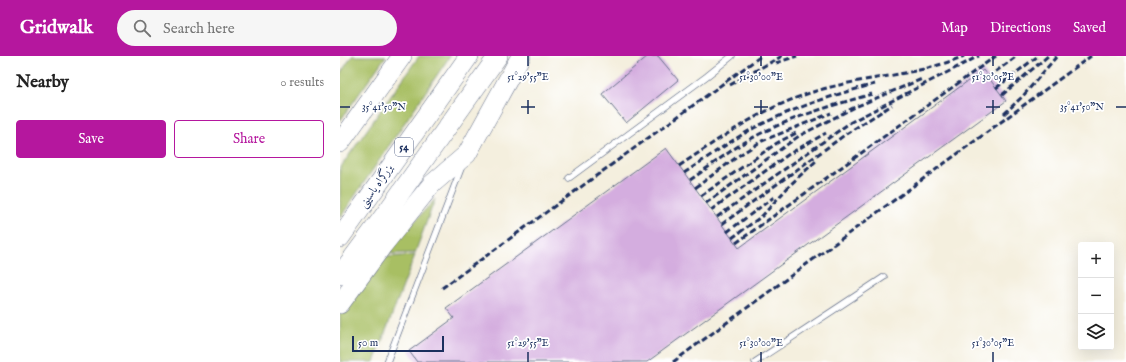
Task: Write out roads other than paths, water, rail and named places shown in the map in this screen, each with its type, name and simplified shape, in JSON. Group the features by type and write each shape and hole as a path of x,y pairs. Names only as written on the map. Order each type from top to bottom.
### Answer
{"highway":[{"path":"340,143 402,56"},
{"name":"بزرگراه یاسینی","path":"340,238 469,56"},
{"path":"340,275 390,209 498,56"},
{"path":"340,304 383,245 432,184 467,154 521,56"}],"lane":[{"path":"569,178 732,56"},
{"path":"387,362 467,154"},
{"path":"755,362 884,277"}],"railway":[{"path":"442,288 761,56"},
{"path":"730,85 782,56"},
{"path":"776,63 797,56"},
{"path":"679,166 750,120 806,94 844,84 930,67 964,56"},
{"path":"717,217 851,122 979,56"},
{"path":"736,243 996,56"},
{"path":"988,77 1017,56"},
{"path":"996,88 1038,56"},
{"path":"1002,95 1048,56"},
{"path":"1004,114 1023,96 1057,56"},
{"path":"673,362 1091,56"},
{"path":"706,203 799,136 855,107 922,79"},
{"path":"684,173 736,138 783,114 875,84"},
{"path":"690,180 740,145 772,128 821,109 872,94"},
{"path":"722,224 846,134 892,105"},
{"path":"695,188 741,154 762,141 831,113"},
{"path":"701,196 777,143 796,133"},
{"path":"711,210 789,154 826,133"},
{"path":"732,238 762,216 790,185 816,161"},
{"path":"727,232 774,197"}]}
